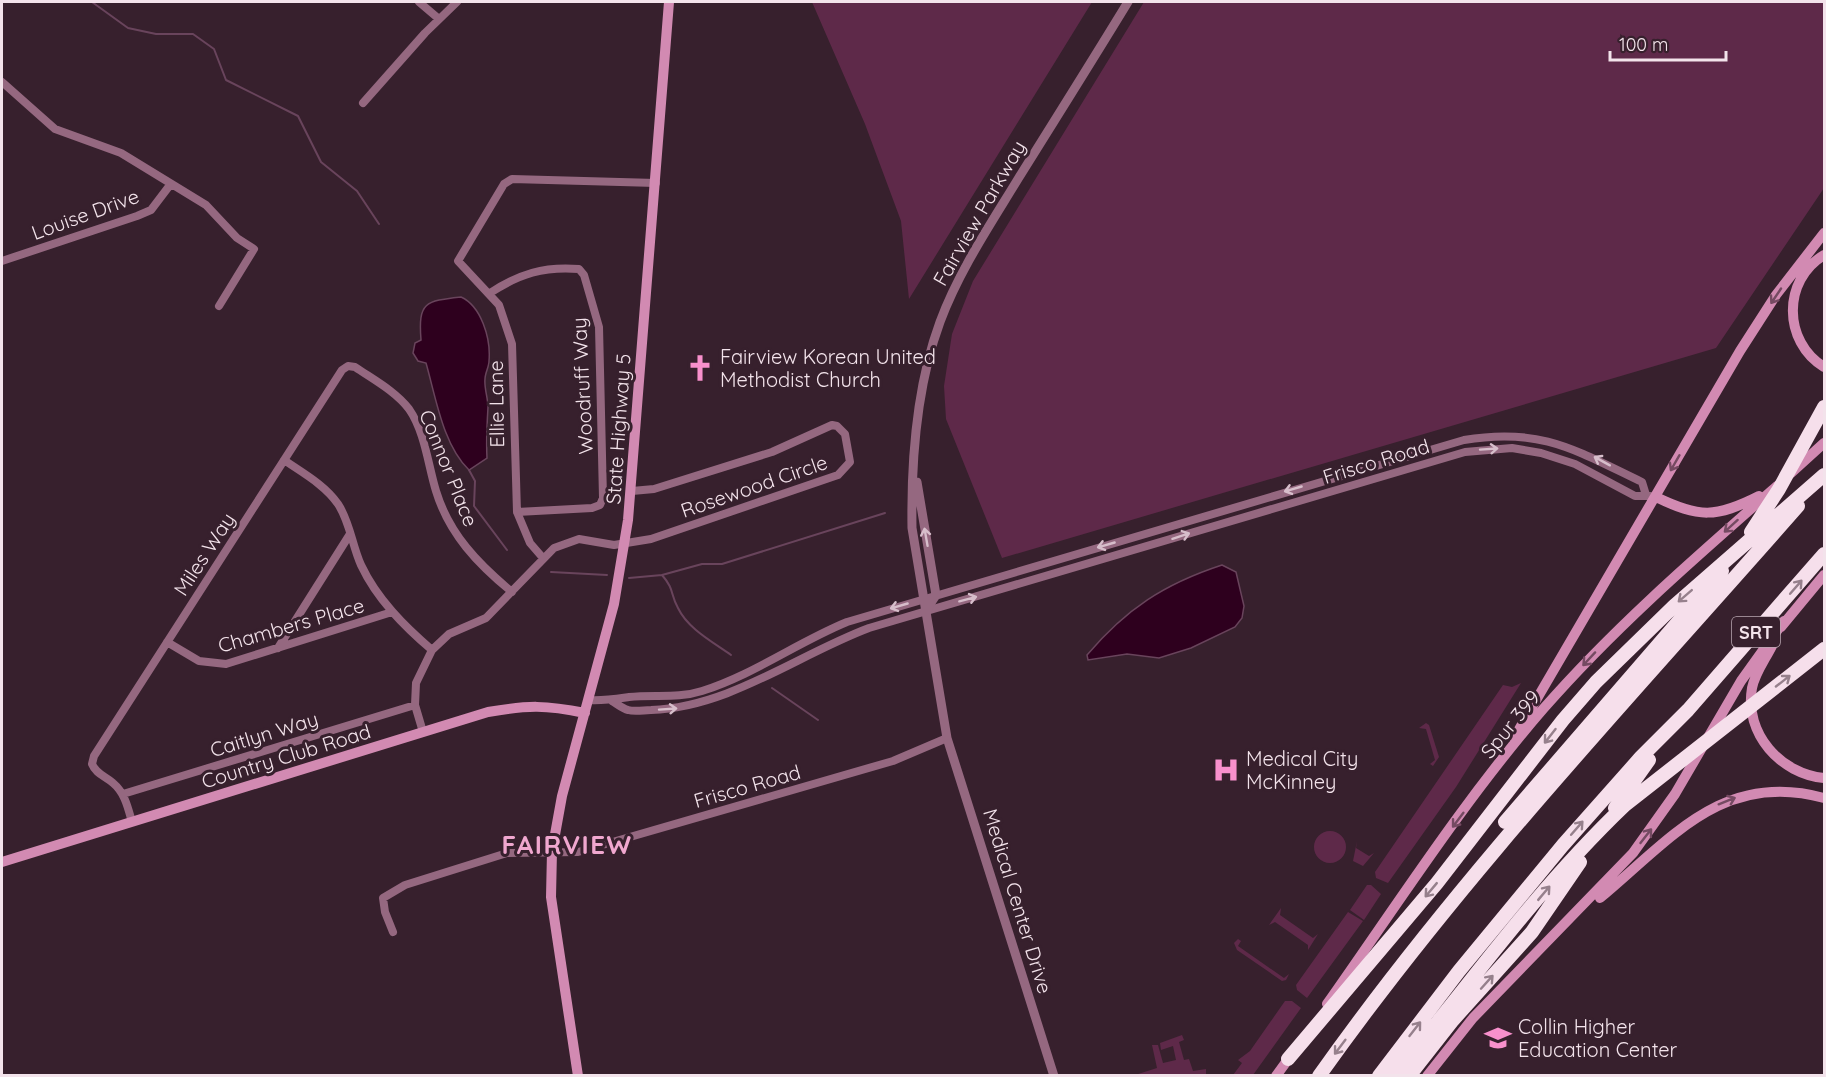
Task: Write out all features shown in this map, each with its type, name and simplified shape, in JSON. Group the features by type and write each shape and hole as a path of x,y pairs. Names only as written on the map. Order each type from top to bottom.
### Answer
{"highway":[{"path":"1426,933 1450,890 1479,854 1558,758 1719,576 1749,536 1779,489 1824,407"},
{"path":"1318,1076 1426,933 1529,808 1824,476"},
{"path":"1288,1059 1437,883 1522,772 1596,682 1674,606 1824,476"},
{"name":"SRT","path":"1379,1076 1527,887 1641,757 1688,710 1824,554"},
{"path":"1395,1076 1571,861 1625,805 1824,649"},
{"path":"1409,1076 1453,1020 1532,932 1634,780 1688,710"}],"main road":[{"name":"State Highway 5","path":"578,1076 551,897 552,851 558,811 614,604 632,491 669,2"},
{"path":"1493,774 1651,496 1770,304 1824,233"},
{"path":"1824,255 1807,268 1801,278 1792,309 1797,337 1806,352 1824,368"},
{"name":"Spur 399","path":"1276,1076 1493,774 1544,709 1607,640 1666,584 1824,443"},
{"path":"1651,496 1684,511 1714,514 1729,510 1775,487"},
{"path":"1427,1076 1473,1018 1620,867 1653,827 1741,681 1784,621 1824,575"},
{"path":"1784,621 1757,674 1752,689 1751,709 1761,738 1775,756 1791,769 1808,777 1824,778"},
{"name":"Country Club Road","path":"2,862 488,712 525,705 547,706 585,713"},
{"path":"1564,926 1680,830 1721,803 1764,791 1786,790 1824,798"}],"street":[{"path":"418,2 439,20"},
{"path":"363,102 457,2"},
{"name":"Fairview Parkway","path":"947,738 912,528 917,424 925,375 939,324 950,297 989,226 1128,2"},
{"path":"2,82 56,129 121,153 206,205 237,238 255,249 219,306"},
{"name":"Ellie Lane","path":"543,558 530,543 517,512 512,344 507,324 490,293 458,261 504,184 512,179 656,183"},
{"name":"Louise Drive","path":"2,261 151,210 170,185"},
{"name":"Woodruff Way","path":"490,293 512,279 538,270 579,269 584,275 599,327 603,498 600,505 592,508 517,512"},
{"name":"Miles Way","path":"123,794 114,784 95,771 92,764 94,756 342,370 348,366"},
{"name":"Connor Place","path":"348,366 355,367 398,396 410,411 418,426 437,493 448,521 478,563 512,592"},
{"name":"Rosewood Circle","path":"624,545 651,539 838,475 850,462 850,452 842,429 837,426 825,426 772,453 654,489 632,491"},
{"path":"588,700 612,701 630,697 681,696 729,681 813,636 847,622 1464,440 1495,435 1533,437 1552,441 1593,457 1642,482 1651,496"},
{"path":"1464,440 1465,452"},
{"name":"Frisco Road","path":"612,701 629,710 683,708 701,703 774,672 835,641 925,612 1465,452 1512,448 1548,455 1587,469 1635,496 1651,496"},
{"path":"284,460 324,489 345,517 362,565 392,612 432,650"},
{"name":"Fairview Parkway","path":"915,464 936,595"},
{"path":"1251,501 1255,514"},
{"path":"278,648 350,534"},
{"path":"423,732 415,705 419,672 432,650 449,634 486,618 554,548 579,539 624,545"},
{"path":"1067,557 1071,570"},
{"path":"925,612 936,595"},
{"name":"Chambers Place","path":"167,642 200,661 210,664 226,664 392,612"},
{"path":"769,661 774,672"},
{"name":"Caitlyn Way","path":"123,794 415,705"},
{"name":"Frisco Road","path":"393,932 385,912 383,898 389,892 507,854 552,851 564,853 590,849 893,761 947,738"},
{"name":"Medical Center Drive","path":"947,738 1054,1076"},
{"path":"123,794 132,822"}],"shaded area":[{"path":"812,2 1092,2 909,299 901,221 865,124"},
{"path":"1144,2 1824,2 1824,188 1716,348 1002,558 946,419 944,386 952,334 973,281"},
{"path":"461,297 468,301 479,315 486,333 489,352 485,382 488,407 487,458 469,470 460,460 447,434 426,363 418,361 413,353 415,343 421,340 421,318 426,306 439,300"},
{"path":"1222,565 1236,572 1244,606 1242,618 1235,627 1191,648 1159,658 1127,654 1088,660 1087,655 1116,624 1147,600 1201,572"},
{"path":"1521,683 1456,787 1388,883 1376,878 1375,872 1503,685 1512,687"},
{"path":"1426,723 1429,725 1439,757 1433,766 1430,764 1435,760 1426,729 1419,728"},
{"path":"1330,831 1341,836 1346,847 1341,858 1330,863 1319,858 1314,847 1319,836"},
{"path":"1357,841 1356,848 1369,856 1374,853 1363,866 1353,861"},
{"path":"1367,885 1371,885 1381,894 1364,920 1350,910"},
{"path":"1281,908 1280,915 1313,938 1318,934 1308,950 1308,945 1275,922 1269,925"},
{"path":"1348,912 1363,921 1307,998 1297,990 1296,985"},
{"path":"1238,939 1241,941 1238,946 1284,978 1289,974 1286,980 1282,981 1237,950 1234,943"},
{"path":"1285,1001 1292,1001 1301,1008 1253,1075 1233,1075 1242,1063 1238,1060 1250,1051"},
{"path":"1182,1035 1184,1040 1179,1042 1184,1060 1189,1059 1193,1071 1206,1069 1206,1075 1135,1075 1157,1068 1152,1045 1158,1045 1163,1063 1176,1060 1173,1046 1161,1050 1160,1043"}],"waterway":[{"path":"92,2 128,28 156,34 193,34 214,49 226,80 298,116 321,162 357,191 379,224"},
{"path":"469,470 475,481 474,506 507,550"},
{"path":"662,575 702,564 722,564 885,513"},
{"path":"551,572 607,575"},
{"path":"629,578 662,575 669,585 682,616 731,655"},
{"path":"772,688 818,720"}],"place":[{"name":"Fairview Korean United Methodist Church","path":"700,368"},
{"name":"Medical City McKinney","path":"1226,770"},
{"name":"Collin Higher Education Center","path":"1498,1038"}],"district":[{"name":"FAIRVIEW","path":"567,844"}]}
